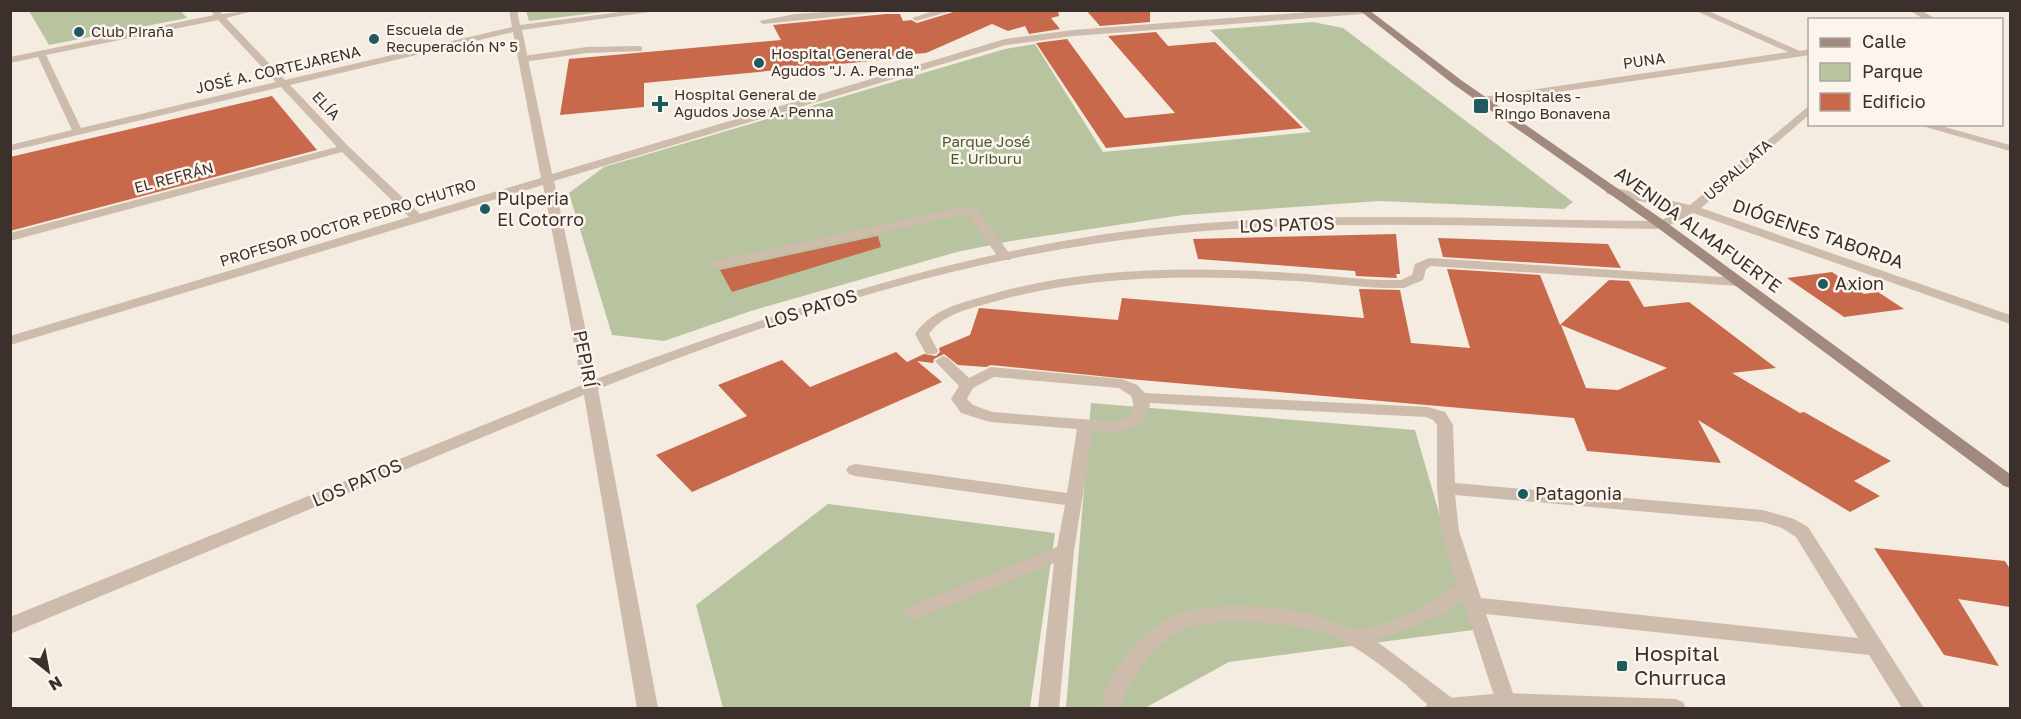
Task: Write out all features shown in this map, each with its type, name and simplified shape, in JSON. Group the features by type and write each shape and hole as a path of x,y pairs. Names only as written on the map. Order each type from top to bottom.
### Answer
{"main road":[{"name":"AVENIDA ALMAFUERTE","path":"1363,11 1483,100 1662,225 2010,482"}],"street":[{"path":"10,60 218,14 253,10"},
{"name":"PEPIRÍ","path":"513,10 590,386 648,708"},
{"name":"JOSÉ A. CORTEJARENA","path":"10,148 517,28 659,10"},
{"path":"763,21 831,10"},
{"path":"786,18 895,10"},
{"path":"930,10 947,11"},
{"path":"1698,10 1806,54"},
{"path":"916,18 947,11"},
{"name":"PROFESOR DOCTOR PEDRO CHUTRO","path":"10,341 1005,42 1073,33 1363,11"},
{"name":"ELÍA","path":"218,14 344,148 418,219"},
{"path":"523,59 587,50 639,49"},
{"path":"41,54 78,132"},
{"name":"PUNA","path":"1483,100 1806,54"},
{"name":"USPALLATA","path":"1662,225 1692,209 1808,109"},
{"path":"1928,126 2010,148"},
{"name":"EL REFRÁN","path":"10,237 344,148"},
{"name":"DIÓGENES TABORDA","path":"1611,191 1692,209 2010,320"},
{"path":"716,265 956,211 974,214 1005,257"},
{"name":"LOS PATOS","path":"10,626 590,386 776,319 884,286 1005,257 1122,237 1187,229 1290,224 1662,225"},
{"path":"967,385 937,356 922,334 926,327 945,314 991,298 1065,282 1165,273 1227,273 1404,284 1418,277 1420,267 1429,262 1739,282"},
{"path":"991,372 1122,384 1136,389 1141,398 1141,412 1134,421 1122,427 990,417 967,409 959,399 967,385 991,372"},
{"path":"1141,398 1428,412 1439,416 1445,425 1446,488 1450,531 1505,702"},
{"path":"1048,708 1065,551 1086,425"},
{"path":"855,470 1075,500"},
{"path":"1446,488 1777,518 1802,532 1913,708"},
{"path":"915,612 1065,551"},
{"path":"1352,639 1397,626 1470,596 1875,648"},
{"path":"1111,708 1112,694 1135,659 1164,630 1193,615 1275,615 1328,626 1384,656 1442,708 1505,702 1675,708"}],"green space":[{"name":"Club Piraña","path":"180,10 187,18 49,45 29,11"},
{"path":"526,10 612,11 529,21"},
{"name":"Parque José E. Uriburu","path":"1313,22 1343,28 1573,202 1564,209 1379,201 1183,215 1011,241 957,252 751,311 664,341 612,335 569,193 604,167 1005,49 1035,44 1103,152 1311,132 1210,30"},
{"path":"1091,403 1415,430 1473,630 1229,662 1145,708 1066,708"},
{"path":"828,504 1055,533 1030,708 723,708 696,605"}],"building":[{"name":"Hospital General de Agudos \"J. A. Penna\"","path":"960,10 1058,10 1059,16 1051,18 1060,29 1029,34 1025,26 1008,31 992,24 926,53 891,56 892,59 644,83 644,107 560,115 569,59 781,40 773,25 886,14 900,14 903,21 911,20 917,23"},
{"path":"1086,10 1150,10 1150,22 1100,26"},
{"path":"1156,32 1168,46 1215,42 1303,128 1106,148 1036,43 1067,39 1125,118 1175,113 1108,36"},
{"path":"272,96 317,150 10,231 10,157"},
{"path":"1396,234 1400,274 1396,274 1397,278 1356,276 1355,271 1198,259 1193,239"},
{"path":"878,236 881,247 732,292 720,270"},
{"path":"1438,238 1608,244 1621,268 1443,257"},
{"path":"1447,269 1540,275 1560,325 1609,280 1629,281 1644,307 1689,302 1776,368 1732,373 1800,413 1804,412 1891,461 1854,481 1880,496 1850,512 1698,420 1721,463 1587,451 1574,418 991,365 986,367 958,365 944,354 934,359 933,363 917,361 942,382 692,492 656,455 747,416 718,385 782,360 810,387 896,352 907,362 924,354 936,356 940,352 939,348 970,335 979,308 1118,320 1122,298 1364,318 1359,289 1400,290 1411,343 1470,348","holes":["1561,325 1667,368 1618,390 1586,388"]},
{"path":"1832,272 1864,294 1878,292 1904,309 1844,317 1787,278"},
{"path":"1874,548 2005,561 2010,569 2010,607 1958,599 1999,666 1944,655"}],"place":[{"name":"Club Piraña","path":"79,32"},
{"name":"Escuela de Recuperación N° 5","path":"374,39"},
{"name":"Hospital General de Agudos \"J. A. Penna\"","path":"759,63"},
{"name":"Hospital General de Agudos Jose A. Penna","path":"660,104"},
{"name":"Hospitales - Ringo Bonavena","path":"1481,106"},
{"name":"Pulperia El Cotorro","path":"485,209"},
{"name":"Axion","path":"1823,284"},
{"name":"Patagonia","path":"1523,494"},
{"name":"Hospital Churruca","path":"1622,666"}]}
